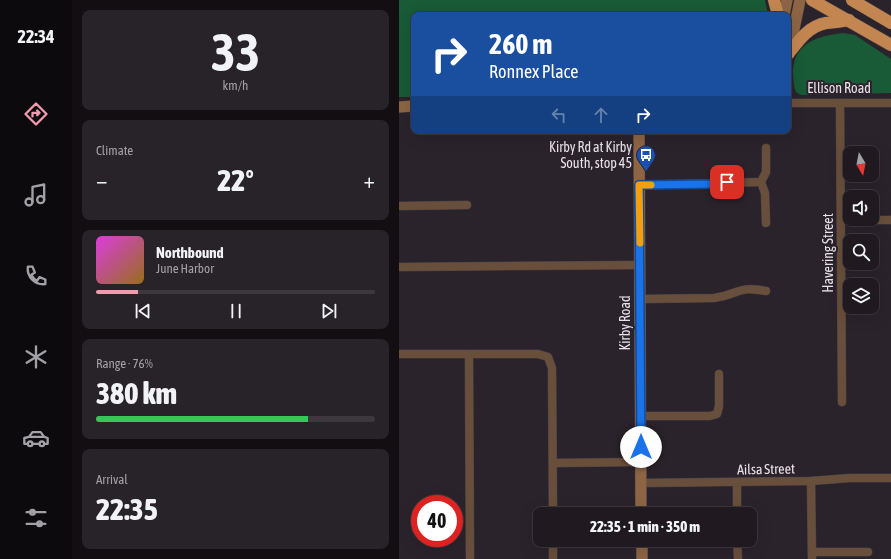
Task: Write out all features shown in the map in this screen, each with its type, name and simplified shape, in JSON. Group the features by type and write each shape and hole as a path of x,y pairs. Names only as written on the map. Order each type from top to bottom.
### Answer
{"highway":[{"path":"774,0 777,12"},
{"path":"812,0 891,45"},
{"path":"852,0 891,23"},
{"path":"791,52 804,35 813,28 825,24 849,20"}],"street":[{"path":"785,12 787,0"},
{"path":"791,45 800,0"},
{"name":"Ellison Road","path":"791,103 891,103"},
{"name":"Havering Street","path":"840,103 842,402"},
{"path":"399,107 411,106"},
{"name":"Kirby Road","path":"639,134 641,507"},
{"path":"761,182 767,172 766,148"},
{"path":"639,185 761,182"},
{"path":"761,182 765,193 766,223"},
{"path":"399,206 467,205"},
{"path":"841,220 891,220"},
{"path":"399,267 640,265"},
{"path":"640,298 714,298 723,297 746,288 767,291"},
{"path":"399,354 551,355 553,507"},
{"path":"469,354 470,559"},
{"path":"641,416 710,416 717,414 719,406 719,374"},
{"path":"553,462 641,462"},
{"name":"Ailsa Street","path":"641,483 811,482 850,478 891,478"},
{"path":"811,482 812,556 868,552"},
{"path":"737,483 737,507"},
{"path":"553,547 553,559"},
{"path":"642,547 642,559"},
{"path":"737,547 738,559"}],"green space":[{"path":"399,0 765,0 767,12 411,12 411,97 399,97"},
{"path":"843,33 855,35 891,59 891,93 802,95 797,93 793,75 794,64 801,49 815,39"}],"slow traffic":[{"path":"640,243 639,185 651,185"}],"place":[{"name":"Kirby Rd at Kirby South, stop 45","path":"646,172"}],"route":[{"path":"641,447 639,185 713,184 727,182"}]}
